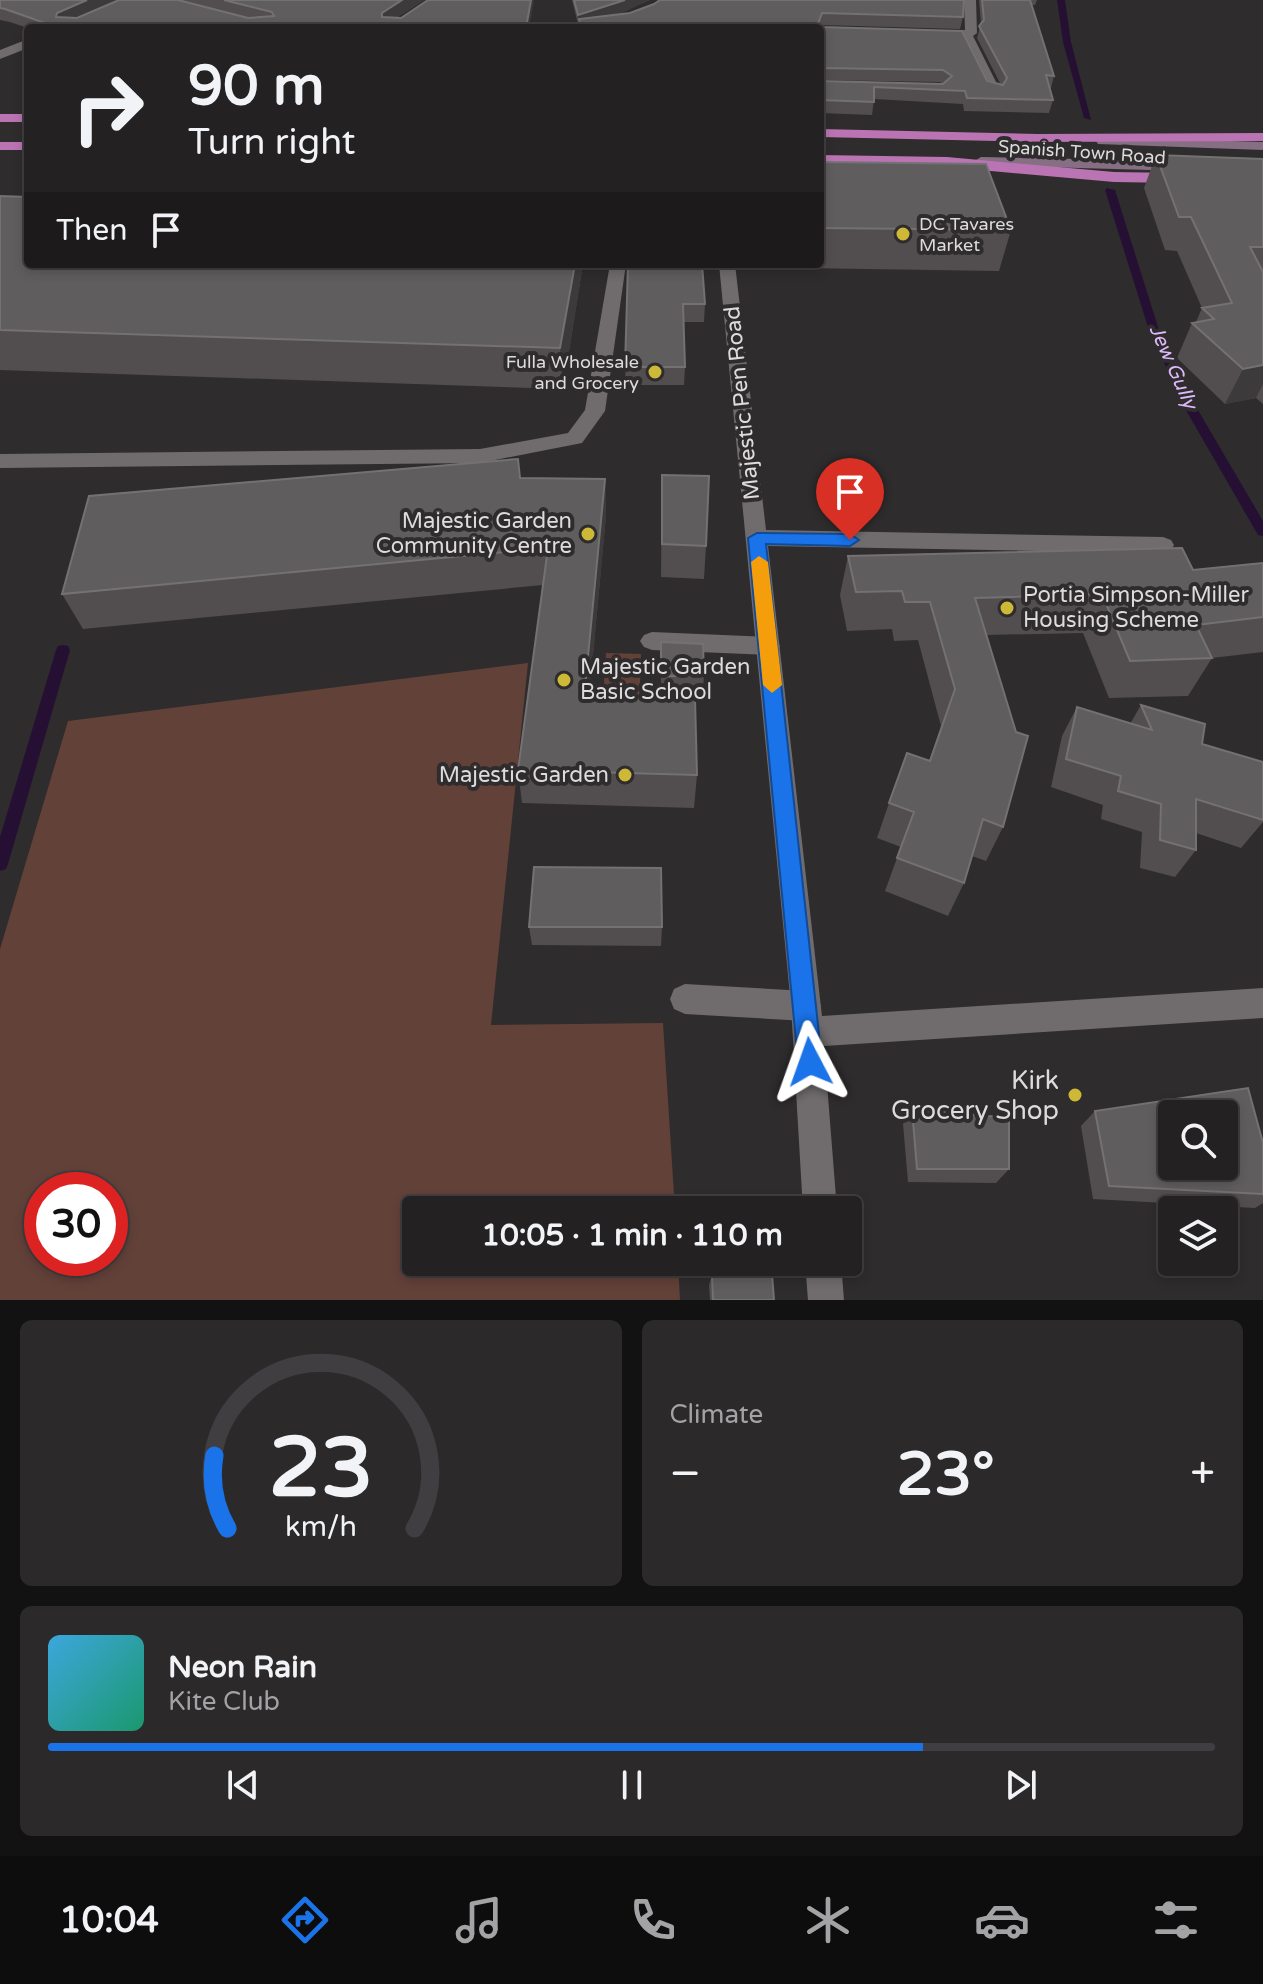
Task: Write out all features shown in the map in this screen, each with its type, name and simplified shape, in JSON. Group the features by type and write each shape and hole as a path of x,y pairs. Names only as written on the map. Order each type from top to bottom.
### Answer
{"highway":[{"path":"0,118 24,118"},
{"name":"Spanish Town Road","path":"824,133 1037,138 1263,137"},
{"path":"0,146 24,146"},
{"name":"Spanish Town Road","path":"824,159 947,162 1114,177 1194,173"}],"main road":[{"name":"Spanish Town Road","path":"1037,138 1263,146"}],"street":[{"path":"913,35 966,36 972,32 970,0"},
{"path":"966,36 994,92"},
{"path":"0,39 24,42"},
{"path":"0,55 24,44"},
{"path":"0,461 480,456 575,438 595,411 617,268"},
{"name":"Majestic Pen Road","path":"727,268 807,1019 819,1196"},
{"path":"757,538 1163,545"},
{"path":"652,641 768,646"},
{"path":"685,999 807,1019 1263,1003"},
{"path":"824,1276 826,1300"}],"shaded area":[{"path":"606,653 641,654 639,713 602,712"},
{"path":"528,663 491,1025 663,1023 674,1196 402,1196 402,1276 679,1276 680,1300 0,1300 0,949 68,721"}],"building":[{"path":"0,0 87,0 57,13 56,17 77,18 119,0 178,0 248,18 274,16 272,12 224,0 402,0 382,13 382,17 401,18 428,0 531,0 527,24 48,24 0,8"},
{"path":"574,0 625,0 578,15"},
{"path":"660,0 964,0 963,17 822,13 818,24 580,24 579,19 630,13"},
{"path":"982,0 1030,0 1054,76 1046,75 1053,100 967,98 965,91 874,87 874,102 824,100 824,81 943,84 952,76 943,70 824,68 824,27 962,31 987,81 1003,85 1007,78 979,26 984,20"},
{"path":"1156,155 1263,159 1263,247 1250,247 1263,272 1263,365 1243,369 1192,323 1214,319 1202,308 1232,303 1191,217 1179,217"},
{"path":"824,162 986,164 1011,230 824,228"},
{"path":"0,196 24,197 24,268 574,268 560,348 0,330"},
{"path":"628,268 702,268 705,304 683,304 685,367 625,367"},
{"path":"518,459 520,478 605,479 584,698 695,699 697,775 518,770 548,548 62,594 89,496"},
{"path":"662,475 709,476 706,546 662,544"},
{"path":"1182,548 1193,570 1263,563 1263,617 1196,625 1212,658 1130,661 1102,594 975,598 1016,732 1028,736 1003,827 983,819 964,883 897,858 914,812 889,803 907,753 930,761 955,689 930,602 905,602 902,591 856,592 848,556"},
{"path":"661,642 703,644 704,676 661,676"},
{"path":"1141,705 1205,724 1202,744 1263,762 1263,820 1196,799 1196,850 1160,840 1161,804 1118,791 1121,776 1066,759 1077,707 1152,730"},
{"path":"534,867 661,868 662,927 529,927"},
{"path":"1248,1088 1263,1143 1263,1194 1109,1186 1095,1111 1158,1102 1158,1180 1238,1180 1238,1100 1168,1100"},
{"path":"912,1109 1009,1118 1009,1169 917,1169"},
{"path":"712,1276 772,1276 774,1300 713,1300"}],"waterway":[{"name":"Jew Gully","path":"1061,0 1067,42 1088,118"},
{"name":"Jew Gully","path":"1110,190 1153,327 1189,405 1263,532"},
{"path":"0,864 63,650"}],"slow traffic":[{"path":"759,562 772,685"}],"place":[{"name":"DC Tavares Market","path":"903,234"},
{"name":"Fulla Wholesale and Grocery","path":"655,372"},
{"name":"Majestic Garden Community Centre","path":"588,534"},
{"name":"Portia Simpson-Miller Housing Scheme","path":"1007,608"},
{"name":"Majestic Garden Basic School","path":"564,680"},
{"name":"Majestic Garden","path":"625,775"},
{"name":"Kirk Grocery Shop","path":"1075,1095"}],"route":[{"path":"810,1062 757,538 850,540"}]}
